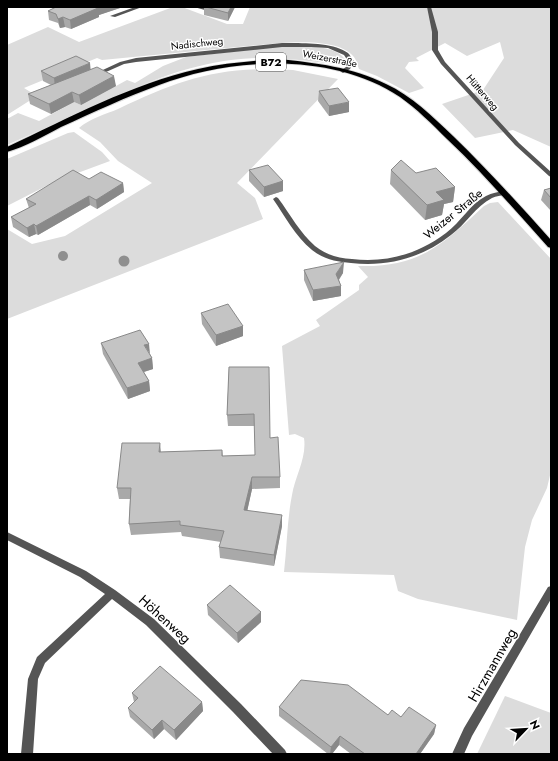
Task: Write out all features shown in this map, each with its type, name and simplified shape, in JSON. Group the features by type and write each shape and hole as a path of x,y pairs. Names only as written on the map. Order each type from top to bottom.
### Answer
{"main road":[{"name":"Weizerstraße","path":"7,150 155,83 198,70 235,63 264,62 307,64 345,69 383,85 423,112 504,193 551,244"}],"street":[{"path":"113,16 140,7"},
{"path":"196,7 212,11"},
{"name":"Hütterweg","path":"429,7 435,32 435,50 443,64 517,144 551,175"},
{"name":"Nadischweg","path":"89,77 122,63 136,60 282,45 311,45 335,49 346,54 351,59 351,64 345,69"},
{"name":"Weizer Straße","path":"276,199 297,228 315,249 330,257 362,263 388,262 409,257 434,245 450,233 488,198 504,193"},
{"name":"Höhenweg","path":"7,536 83,574 112,593 150,622 281,754"},
{"name":"Hirzmannweg","path":"458,754 468,732 551,590"},
{"path":"26,754 33,679 41,660 112,593"}],"shaded area":[{"path":"173,7 182,7 227,24 243,24 250,7 427,7 428,10 434,7 551,7 551,147 513,130 475,138 442,104 483,90 504,58 500,42 467,56 445,43 416,58 419,61 409,62 405,68 424,88 409,93 377,76 359,69 355,58 348,51 320,43 281,43 102,60 97,58 24,88 37,96 7,115 7,45 48,27 79,42"},
{"path":"282,46 307,46 335,51 346,61 337,64 257,58 231,60 198,66 135,88 7,145 7,119 18,113 39,121 74,102 81,105 127,80 135,83 163,66 186,57"},
{"path":"270,69 293,70 338,79 237,183 255,198 263,219 7,319 7,229 32,244 65,236 152,183 118,161 100,142 79,128 98,117 156,92 191,79 228,72"},
{"path":"74,132 102,152 110,161 56,181 7,206 7,159 68,133"},
{"path":"498,202 551,259 551,471 547,488 532,520 525,547 517,620 418,599 398,591 394,575 284,572 290,504 304,453 304,438 295,434 289,435 282,346 320,326 316,320 359,290 359,285 368,277 358,266 379,266 398,263 414,258 442,243 484,206 490,203"},
{"path":"505,696 551,713 551,754 477,754"}],"building":[{"path":"56,7 98,8 70,20 63,17 58,19 56,14 48,11"},
{"path":"206,7 231,7 228,13"},
{"path":"76,56 90,63 54,78 41,71"},
{"path":"97,67 114,76 79,95 72,92 49,104 28,94"},
{"path":"338,88 349,102 329,106 319,91"},
{"path":"401,160 416,173 436,168 455,187 436,192 444,200 427,205 391,170"},
{"path":"268,165 283,181 264,187 249,170"},
{"path":"73,170 89,179 101,172 123,183 96,200 89,196 36,226 34,224 27,228 11,217 36,204 26,199"},
{"path":"551,188 551,198 544,190"},
{"path":"344,262 336,274 341,286 313,290 304,270"},
{"path":"228,304 243,326 216,335 201,313"},
{"path":"140,330 149,344 144,345 152,358 138,363 149,381 127,388 101,343"},
{"path":"229,367 269,367 270,438 278,437 280,477 252,477 244,510 282,515 274,555 219,547 224,531 180,525 180,521 129,524 131,488 117,488 122,443 160,443 159,452 222,450 222,456 255,455 254,414 227,415"},
{"path":"230,585 261,612 237,633 207,605"},
{"path":"160,666 202,702 174,730 162,720 152,730 128,708 138,698 132,693"},
{"path":"301,680 348,685 388,715 392,710 401,717 409,707 436,725 416,754 365,754 340,736 331,747 279,707"}]}
